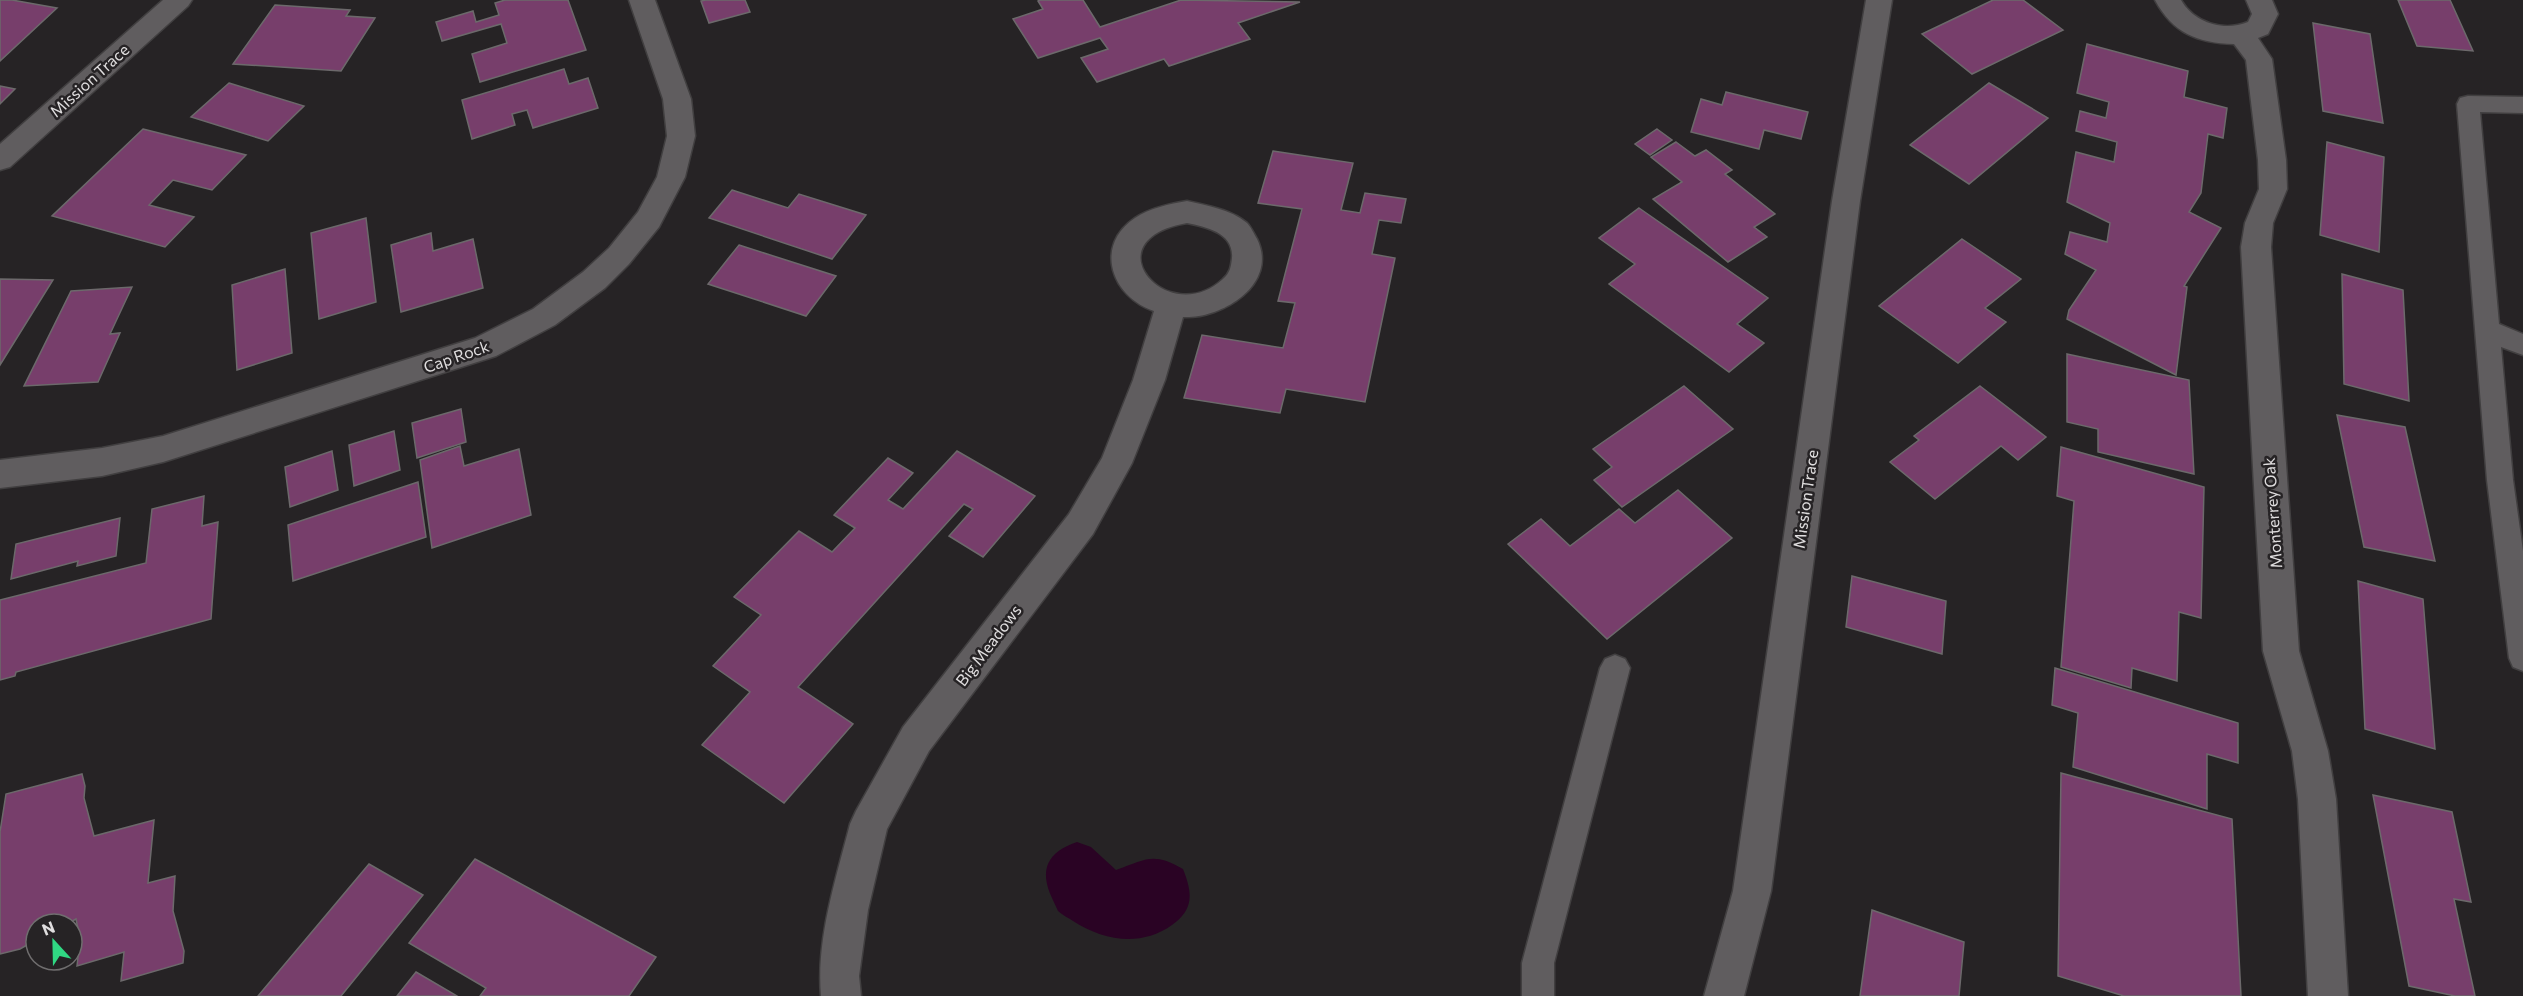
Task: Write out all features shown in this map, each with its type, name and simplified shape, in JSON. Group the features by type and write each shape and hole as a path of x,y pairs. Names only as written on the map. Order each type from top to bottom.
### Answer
{"street":[{"name":"Mission Trace","path":"0,160 179,0"},
{"name":"Cap Rock","path":"0,474 102,462 163,449 485,347 544,317 594,280 619,256 649,219 671,177 681,136 677,99 642,0"},
{"name":"Mission Trace","path":"1724,996 1752,891 1846,201 1879,0"},
{"path":"2168,0 2173,10 2191,25 2215,34 2241,35 2259,28 2263,21 2265,14 2259,0"},
{"name":"Monterrey Oak","path":"2241,35 2259,59 2272,160 2273,189 2259,223 2256,247 2281,651 2310,751 2318,799 2328,996"},
{"name":"Big Meadows","path":"841,996 839,976 848,910 869,824 916,739 1081,524 1116,464 1149,380 1171,304"}],"lane":[{"path":"2523,105 2468,104 2500,480 2523,658"},
{"path":"2487,330 2523,345"},
{"path":"1538,996 1538,963 1615,668"}],"shaded area":[{"path":"1077,842 1091,847 1116,870 1150,859 1164,860 1183,869 1190,893 1185,913 1160,932 1135,939 1122,939 1097,933 1063,915 1058,911 1048,888 1046,871 1052,857"}],"building":[{"path":"0,0 57,8 0,61"},
{"path":"505,0 568,0 586,50 480,82 472,54 507,43 501,24 442,41 436,22 473,11 476,22 499,15 495,3"},
{"path":"745,0 750,12 709,23 701,1"},
{"path":"1040,0 1083,0 1100,27 1181,0 1300,2 1238,23 1250,39 1169,66 1164,59 1097,82 1081,58 1108,49 1100,38 1038,58 1013,19 1043,9 1038,1"},
{"path":"1993,0 2023,0 2063,30 1972,74 1922,34"},
{"path":"2398,0 2450,0 2473,51 2417,46"},
{"path":"275,5 350,10 346,16 375,18 341,71 233,64"},
{"path":"2313,23 2370,34 2383,123 2323,111"},
{"path":"2087,44 2188,71 2184,97 2227,108 2223,138 2208,134 2201,193 2189,212 2221,228 2184,286 2187,287 2176,375 2067,319 2069,310 2096,270 2065,254 2070,232 2107,242 2110,223 2067,202 2076,152 2114,162 2117,142 2076,131 2080,111 2106,118 2109,102 2077,93"},
{"path":"564,69 569,84 588,78 598,108 533,128 527,110 512,114 515,125 472,139 462,100"},
{"path":"229,83 304,106 268,141 191,117"},
{"path":"1989,83 2048,118 1969,184 1910,145"},
{"path":"0,86 15,89 0,104"},
{"path":"1726,92 1808,112 1801,139 1764,130 1759,149 1691,132 1701,99 1722,105"},
{"path":"143,129 246,155 212,190 173,180 149,205 194,217 165,247 52,216"},
{"path":"1657,129 1672,140 1650,155 1635,144"},
{"path":"1676,142 1695,156 1706,150 1732,170 1725,174 1775,214 1754,227 1767,237 1728,262 1653,199 1682,182 1651,157"},
{"path":"2327,142 2384,157 2379,252 2320,235"},
{"path":"1273,151 1353,163 1341,210 1360,213 1365,193 1406,199 1401,223 1379,220 1372,254 1395,258 1365,402 1286,389 1280,413 1184,398 1202,335 1283,348 1295,303 1278,301 1302,209 1258,203"},
{"path":"732,190 788,208 799,194 866,215 832,259 709,218"},
{"path":"1639,208 1768,298 1737,324 1764,343 1729,372 1609,284 1635,264 1599,238"},
{"path":"366,218 376,302 319,319 311,233"},
{"path":"431,233 433,251 473,239 483,288 401,312 391,245"},
{"path":"1962,239 2021,279 1985,308 2006,322 1958,363 1879,306"},
{"path":"739,245 836,276 806,316 708,284"},
{"path":"285,269 292,353 237,370 232,285"},
{"path":"2342,274 2403,290 2409,401 2344,384"},
{"path":"0,279 53,280 0,365"},
{"path":"132,287 110,334 120,333 98,382 24,386 71,291"},
{"path":"2067,354 2189,380 2194,474 2098,452 2098,429 2067,422"},
{"path":"1684,386 1733,429 1622,507 1594,480 1612,467 1593,449"},
{"path":"1980,386 2046,437 2018,460 2001,446 1935,499 1890,462 1919,440 1914,436"},
{"path":"461,409 466,442 417,458 412,423"},
{"path":"2337,415 2405,427 2435,561 2364,547"},
{"path":"394,431 400,470 354,486 349,445"},
{"path":"460,446 464,466 519,449 531,515 432,548 420,460"},
{"path":"2061,447 2204,487 2201,618 2179,612 2177,681 2132,668 2131,688 2061,667 2074,501 2057,496"},
{"path":"332,451 338,490 290,507 285,467"},
{"path":"957,451 1035,496 983,557 949,536 973,509 964,504 798,687 853,724 784,803 702,745 750,692 713,666 761,615 734,597 799,531 832,552 855,528 834,515 888,458 913,473 888,500 903,509"},
{"path":"418,482 426,537 293,581 288,525"},
{"path":"1678,490 1732,538 1607,639 1508,544 1541,519 1570,546 1619,509 1635,523"},
{"path":"204,496 202,526 218,522 211,619 16,672 15,676 0,680 0,600 146,563 152,509"},
{"path":"120,518 116,556 77,566 78,561 11,579 16,544"},
{"path":"1852,576 1946,601 1942,654 1846,627"},
{"path":"2358,581 2423,599 2435,749 2365,729"},
{"path":"2055,668 2238,723 2238,763 2207,754 2207,809 2073,767 2078,713 2052,705"},
{"path":"2061,773 2232,819 2241,996 2124,996 2058,976"},
{"path":"82,774 85,786 84,798 94,836 154,820 148,883 175,876 173,911 184,951 183,963 121,981 124,952 84,964 84,912 24,912 24,947 0,954 0,832 6,794"},
{"path":"2373,795 2452,812 2471,902 2454,899 2475,996 2455,996 2409,986"},
{"path":"475,859 656,957 629,996 480,996 486,988 409,943"},
{"path":"369,864 423,895 341,996 258,996"},
{"path":"1872,910 1964,942 1959,996 1860,996"},
{"path":"416,972 457,996 397,996"}]}
